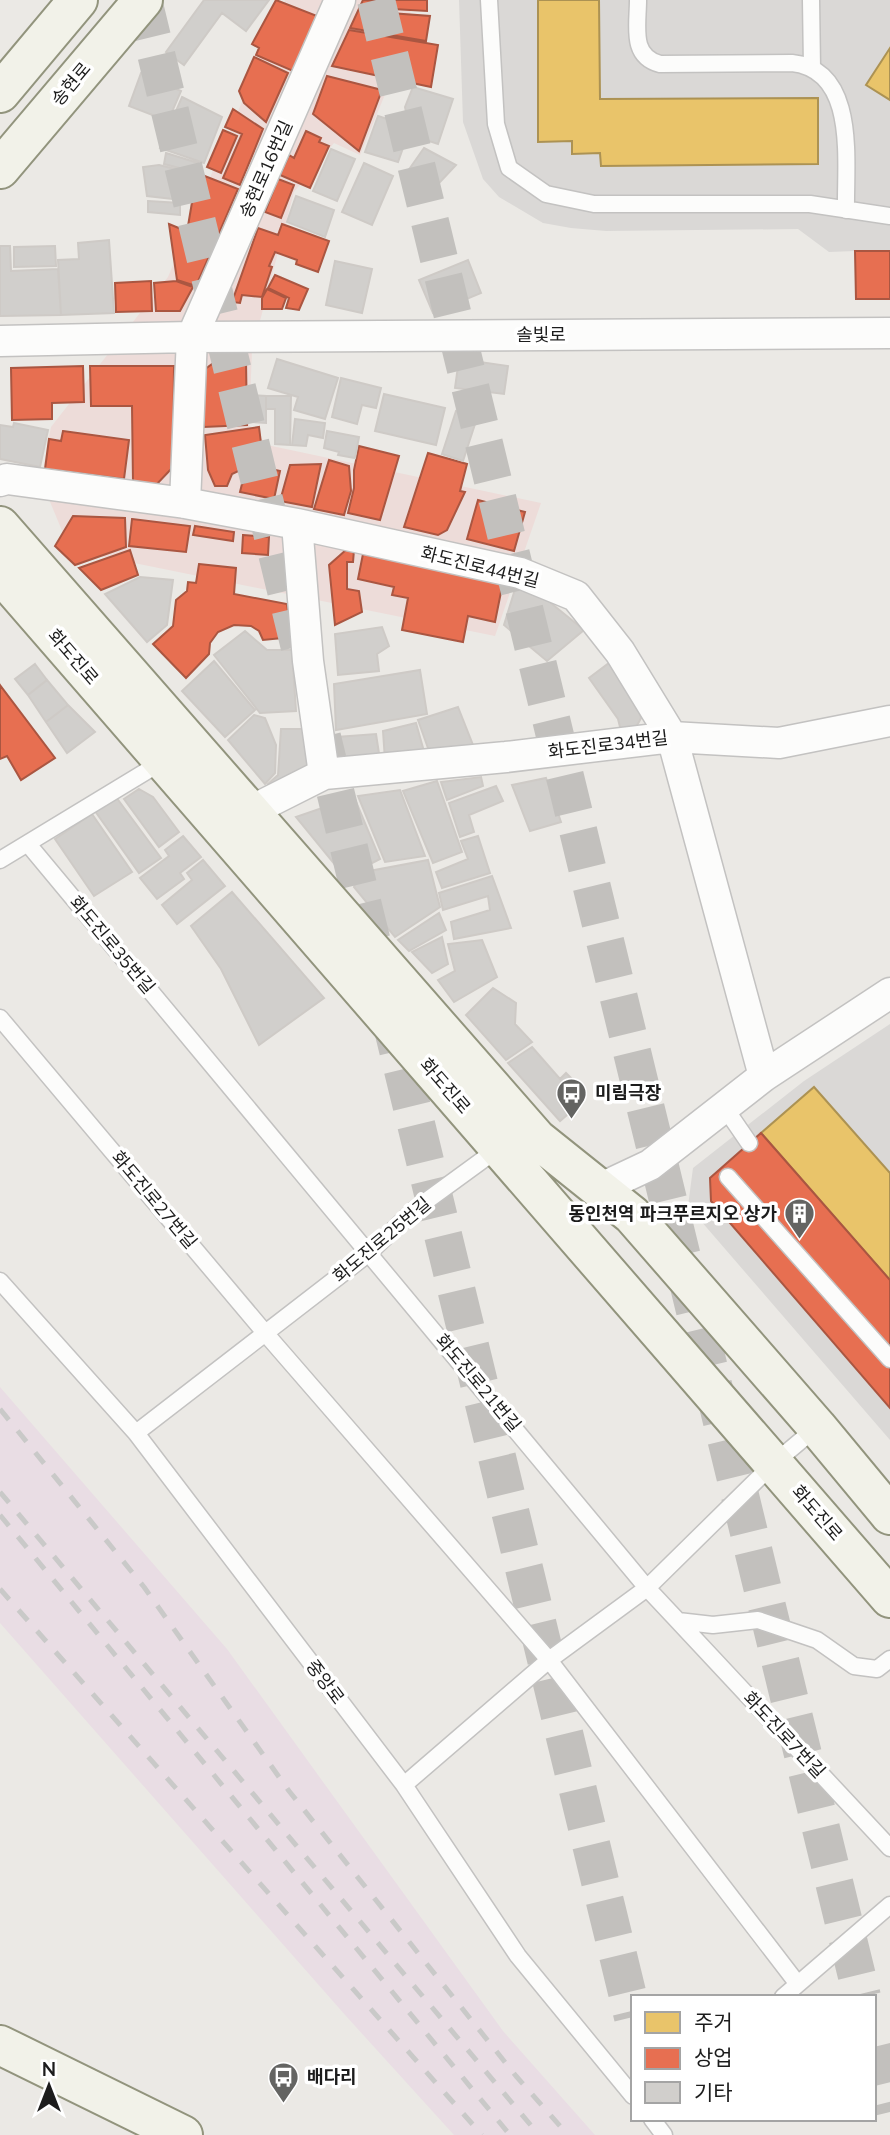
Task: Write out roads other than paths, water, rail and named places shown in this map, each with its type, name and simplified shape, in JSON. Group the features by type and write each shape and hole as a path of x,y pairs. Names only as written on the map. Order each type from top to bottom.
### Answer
{"street":[{"path":"0,93 78,0"},
{"name":"송현로","path":"0,169 143,0"},
{"name":"송현로16번길","path":"192,337 340,0"},
{"name":"솔빛로","path":"0,341 192,337 890,333"},
{"path":"185,503 192,337"},
{"name":"화도진로44번길","path":"0,481 185,503 297,524 520,573 576,596 620,652 672,737 764,1076"},
{"path":"297,524 309,661 324,774"},
{"name":"화도진로","path":"0,526 177,753 234,819 499,1148 890,1598"},
{"name":"화도진로","path":"0,573 177,753"},
{"name":"화도진로34번길","path":"234,819 324,774 506,757 672,737 779,743 890,721"},
{"name":"화도진로","path":"234,819 537,1139 632,1215 890,1515"},
{"path":"599,1189 650,1166 764,1076 890,993"},
{"path":"0,2045 179,2134"}],"lane":[{"path":"489,0 496,124 509,168 546,194 594,204 810,204 890,216"},
{"path":"638,0 638,40 641,52 648,60 660,64 792,63 812,67 831,86 841,103 843,114 846,210"},
{"path":"811,0 812,67"},
{"path":"0,860 177,753"},
{"name":"화도진로35번길","path":"28,844 312,1184"},
{"name":"화도진로27번길","path":"0,1018 266,1334"},
{"path":"725,1108 749,1143"},
{"name":"화도진로25번길","path":"136,1433 369,1252 414,1210 499,1148"},
{"path":"729,1177 888,1351"},
{"name":"화도진로21번길","path":"312,1184 647,1588"},
{"name":"중앙로","path":"0,1281 136,1433 404,1785 518,1956 631,2094"},
{"path":"266,1334 549,1660 797,1983"},
{"path":"404,1785 549,1660 647,1588 773,1464 817,1427"},
{"path":"647,1588 678,1621 713,1625 758,1620 817,1640 854,1666 877,1669 890,1659"},
{"name":"화도진로7번길","path":"678,1621 890,1848"},
{"path":"785,1995 890,1905"}],"tunnel":[{"path":"143,0 300,648"},
{"path":"376,0 862,1995"},
{"path":"322,737 631,2009"},
{"path":"876,2055 890,2112"}],"railway":[{"path":"0,1409 144,1587 289,1791 516,2076 568,2135"},
{"path":"0,1492 539,2135"},
{"path":"0,1515 510,2135"},
{"path":"0,1589 482,2135"}],"place":[{"name":"미림극장","path":"572,1120"},
{"name":"동인천역 파크푸르지오 상가","path":"800,1241"},
{"name":"배다리","path":"284,2104"}]}
